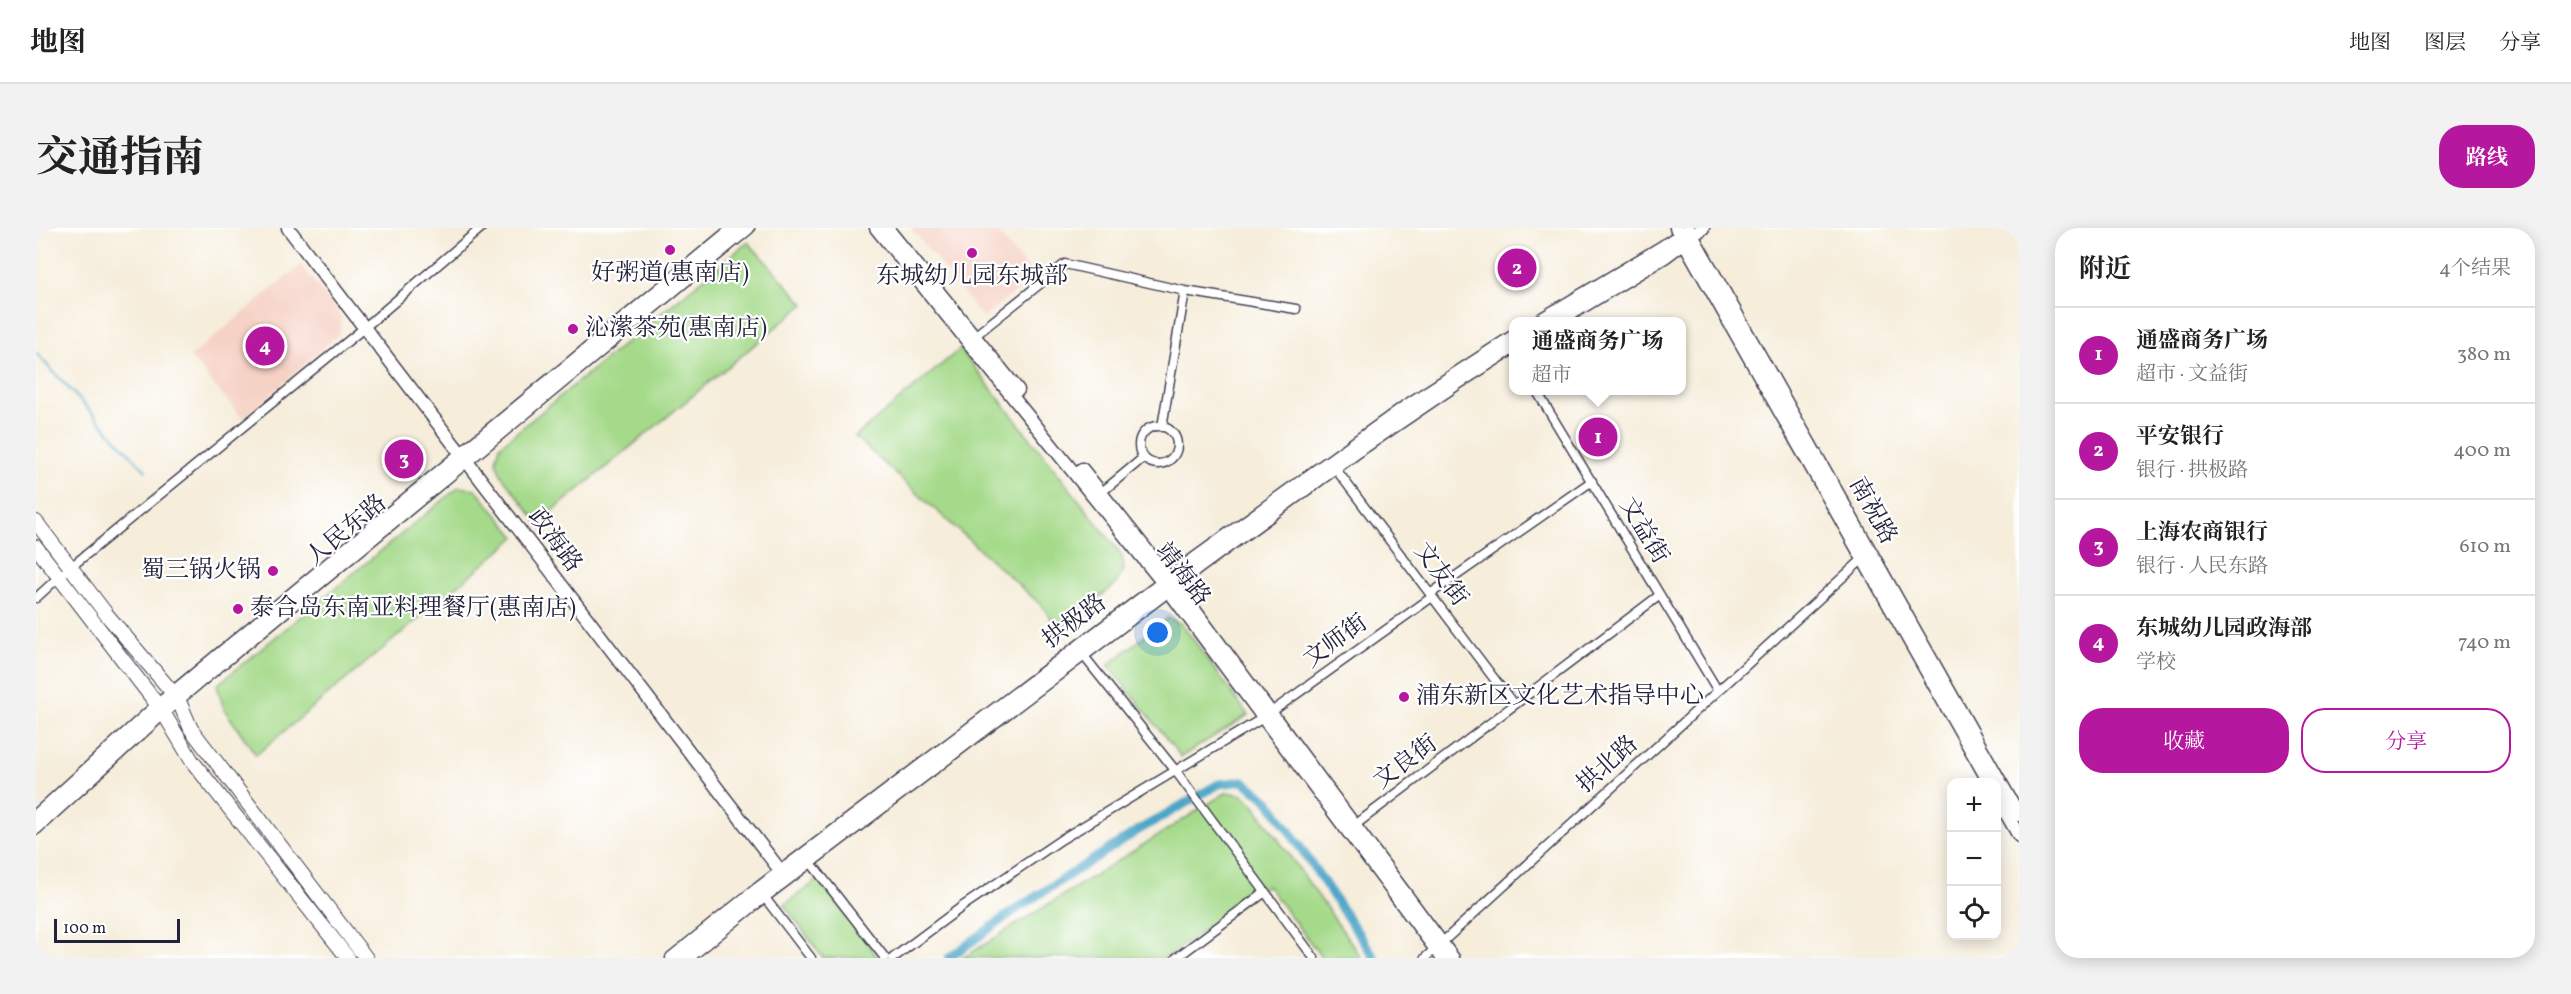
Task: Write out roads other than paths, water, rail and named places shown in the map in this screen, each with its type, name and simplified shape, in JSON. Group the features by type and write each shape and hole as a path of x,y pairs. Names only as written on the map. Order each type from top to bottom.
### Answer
{"main road":[{"name":"政海路","path":"288,228 784,875"},
{"name":"人民东路","path":"36,816 175,696 734,228"},
{"name":"人民东路","path":"463,456 748,228"},
{"name":"靖海路","path":"876,228 971,339 1169,584 1440,950 1453,958"},
{"name":"靖海路","path":"887,228 971,339"},
{"path":"1544,317 1686,233 1704,228"},
{"path":"1563,317 1686,233"},
{"name":"南祝路","path":"1686,233 1867,555 2019,815"},
{"name":"拱极路","path":"672,958 1359,438 1509,339"},
{"name":"拱极路","path":"807,857 1083,655 1169,584 1456,384 1509,350"},
{"path":"36,522 72,566 107,615 175,696 191,729 366,958"},
{"path":"36,547 160,709 192,761 348,958"},
{"name":"南祝路","path":"1867,555 1986,778"},
{"name":"人民东路","path":"36,828 160,709"},
{"path":"2001,805 2019,836"},
{"name":"拱极路","path":"687,958 761,892"}],"street":[{"path":"36,598 72,566 364,328 481,228"},
{"path":"971,339 1065,264 1185,291 1296,309"},
{"path":"1162,427 1185,291"},
{"name":"文益街","path":"1539,395 1718,691"},
{"path":"1153,427 1162,427 1169,430 1176,439 1174,456 1160,465 1143,458 1139,443 1143,433 1153,427"},
{"path":"1098,495 1143,458"},
{"name":"文友街","path":"1335,468 1514,705"},
{"name":"文师街","path":"893,958 1016,869 1267,716 1431,595 1592,481"},
{"name":"拱北路","path":"1425,958 1440,950 1867,555"},
{"name":"文良街","path":"1351,828 1660,595"},
{"path":"1083,655 1175,770 1314,958"},
{"path":"807,857 885,958"},
{"path":"761,892 811,958"},
{"path":"1176,958 1265,892"}],"waterway":[{"path":"36,353 146,471"},
{"path":"949,958 1012,912 1137,831 1219,784 1243,781 1269,801 1375,958"}],"place":[{"name":"好粥道(惠南店)","path":"670,250"},
{"name":"东城幼儿园东城部","path":"972,253"},
{"name":"平安银行","path":"1517,268"},
{"name":"沁潆茶苑(惠南店)","path":"573,329"},
{"name":"东城幼儿园政海部","path":"265,346"},
{"name":"通盛商务广场","path":"1598,437"},
{"name":"上海农商银行","path":"404,459"},
{"name":"蜀三锅火锅","path":"273,571"},
{"name":"泰合岛东南亚料理餐厅(惠南店)","path":"238,609"},
{"name":"浦东新区文化艺术指导中心","path":"1404,697"}]}
